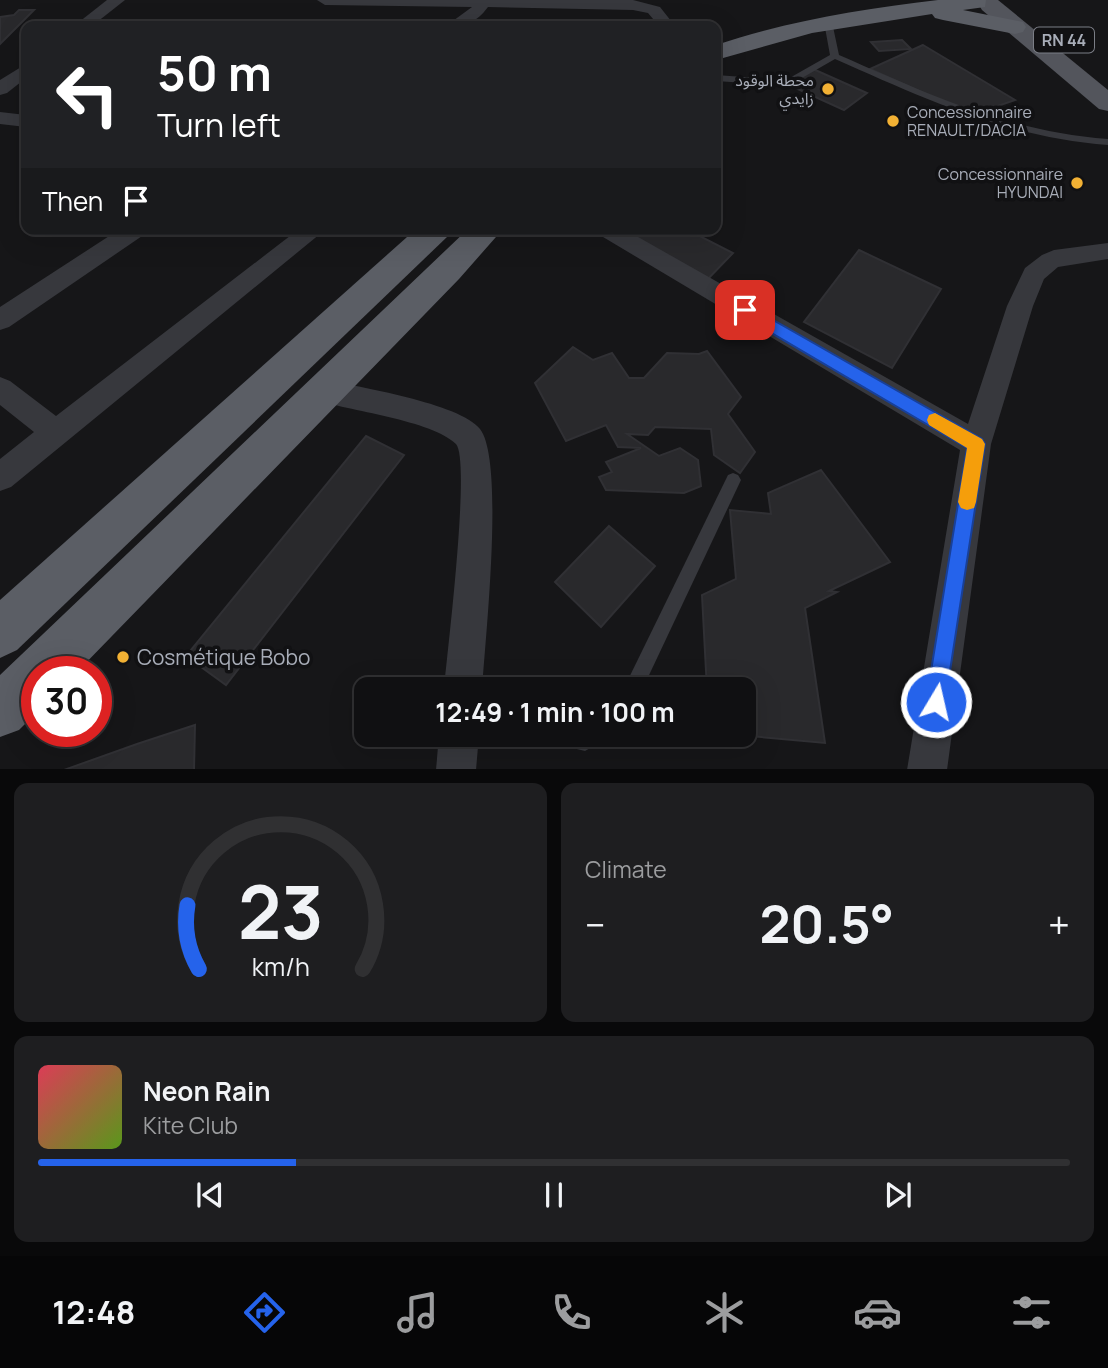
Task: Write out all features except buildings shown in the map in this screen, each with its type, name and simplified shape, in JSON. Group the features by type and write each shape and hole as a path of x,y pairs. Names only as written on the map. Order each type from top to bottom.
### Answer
{"highway":[{"path":"721,32 793,11 849,0"},
{"path":"721,51 828,22 903,10 979,2 1008,4 1017,0"},
{"path":"903,10 965,16 1015,27"},
{"path":"0,633 430,235"},
{"path":"58,656 137,580 323,391 424,296 481,235"},
{"path":"0,711 21,691"}],"main road":[{"name":"RN 44","path":"1017,0 1108,81"},
{"path":"979,2 1015,27 1108,103"}],"street":[{"path":"89,21 117,0"},
{"path":"325,0 633,5 654,10 663,21"},
{"path":"463,21 474,15 486,2"},
{"path":"0,89 21,73"},
{"path":"0,118 21,120"},
{"path":"0,320 128,235"},
{"path":"0,477 307,235"},
{"path":"616,235 976,444"},
{"path":"927,769 976,444 1020,306 1034,274 1050,261 1062,256 1108,251"},
{"path":"0,389 57,433"},
{"path":"323,391 443,420 469,437 475,456 477,501 468,677"},
{"path":"456,769 458,747"}],"lane":[{"path":"828,22 835,56"},
{"path":"721,78 788,83 835,56"},
{"path":"835,56 992,122 1036,136 1108,142"},
{"path":"638,677 733,480"}],"slow traffic":[{"path":"935,420 976,444 967,502"}],"place":[{"name":"محطة الوقود زايدي","path":"828,89"},
{"name":"Concessionnaire RENAULT/DACIA","path":"893,121"},
{"name":"Concessionnaire HYUNDAI","path":"1077,183"},
{"name":"Cosmétique Bobo","path":"123,657"}],"route":[{"path":"745,310 976,444 936,702"}]}
